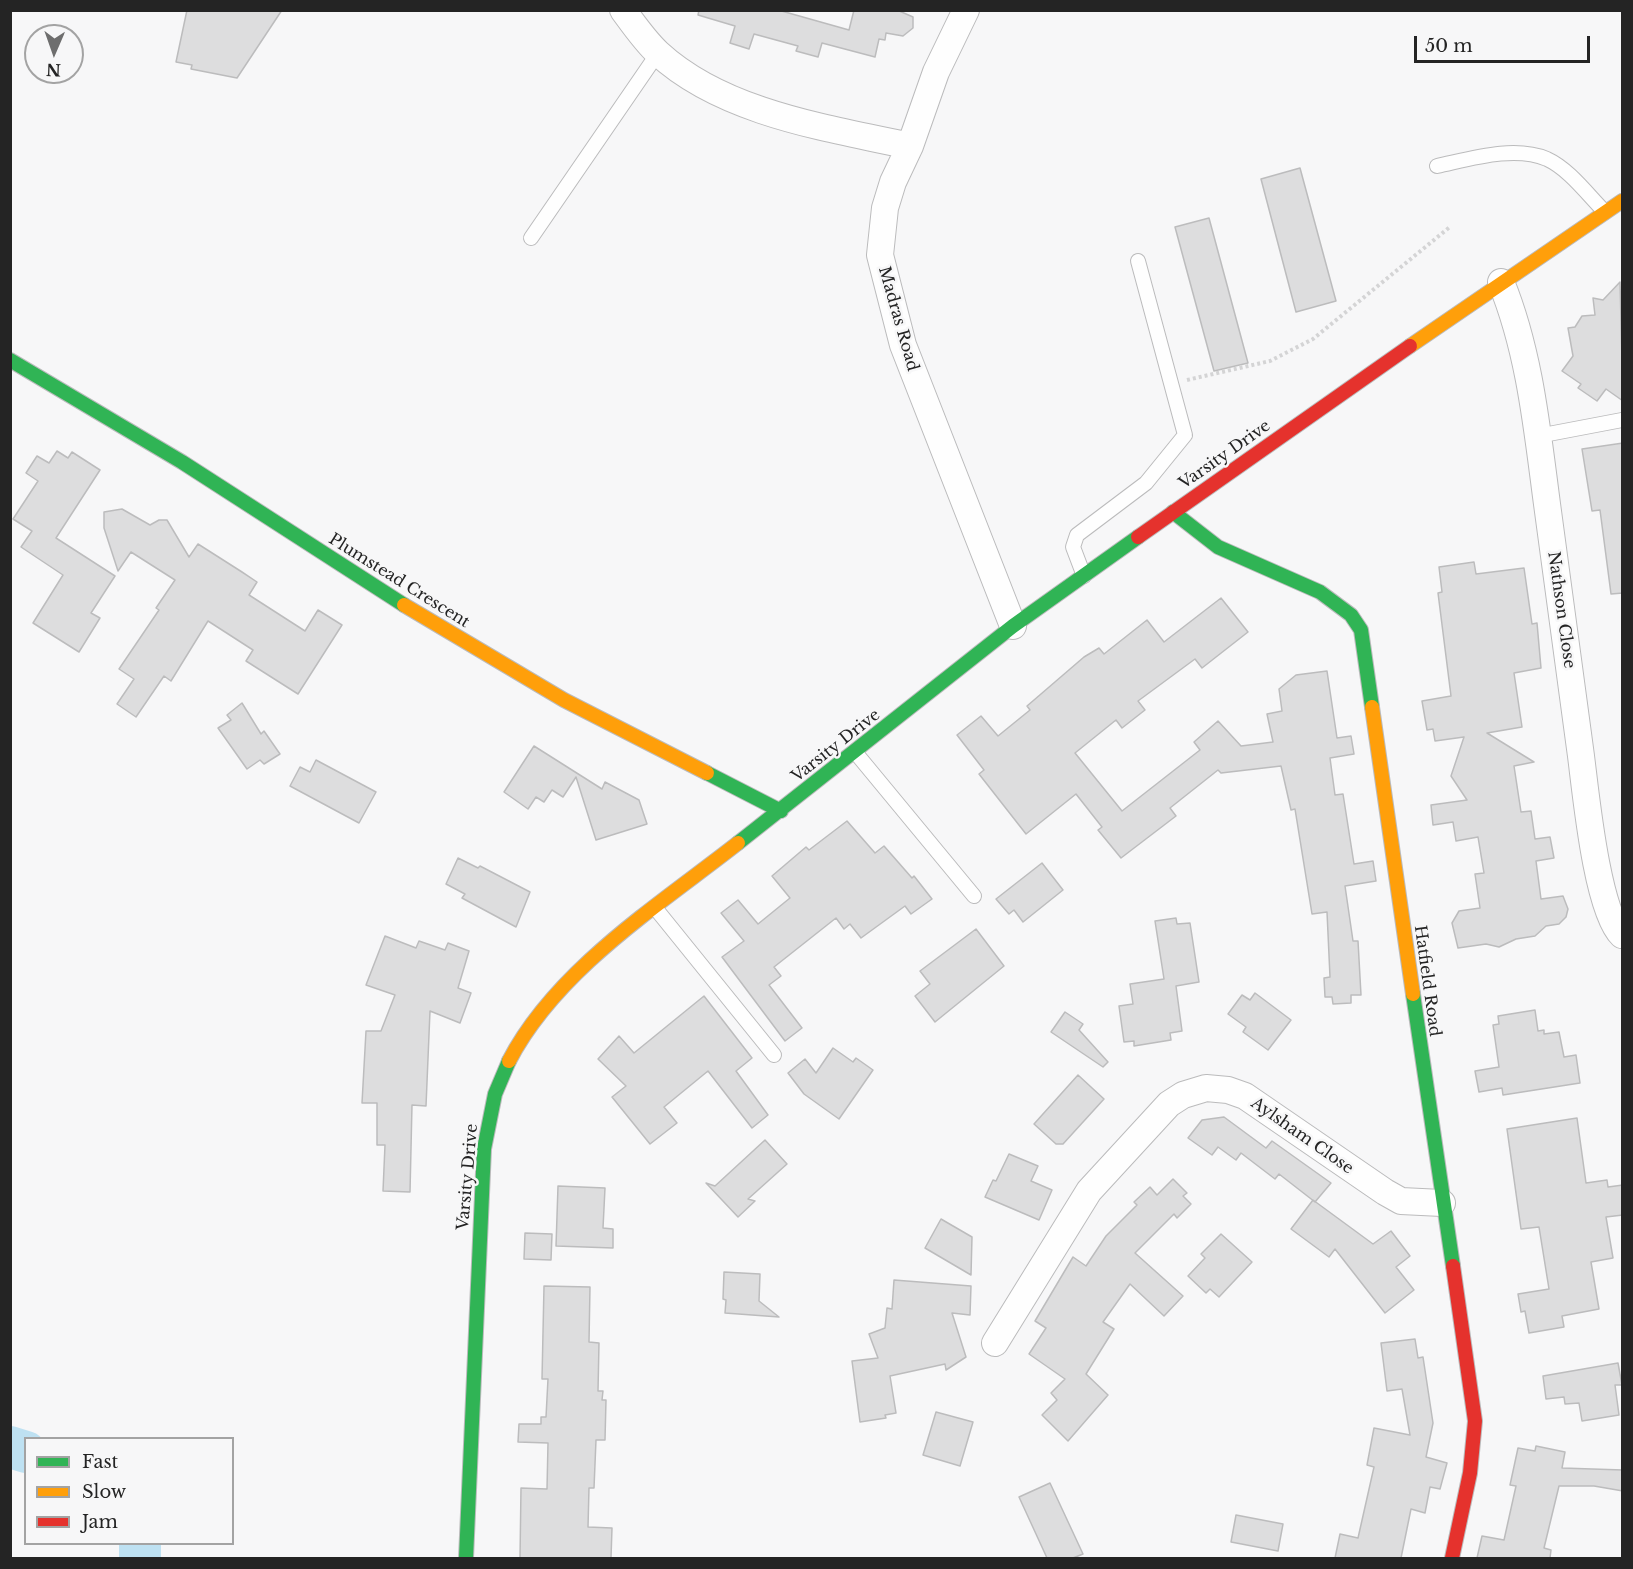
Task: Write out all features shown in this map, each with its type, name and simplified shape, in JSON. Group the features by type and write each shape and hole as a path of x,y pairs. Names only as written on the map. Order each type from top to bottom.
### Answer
{"street":[{"path":"623,10 658,53 706,86 797,122 910,146"},
{"name":"Madras Road","path":"966,10 936,72 910,146 893,182 885,208 880,255 903,345 1013,626"},
{"name":"Varsity Drive","path":"466,1558 481,1178 495,1095 511,1059 562,988 589,961 1013,626 1501,282 1623,201"},
{"name":"Nathson Close","path":"1501,282 1514,314 1524,350 1538,436 1587,802 1604,896 1615,928 1623,935"},
{"name":"Plumstead Crescent","path":"10,360 182,462 392,598 564,700 781,811"},
{"name":"Hatfield Road","path":"1173,512 1194,531 1222,549 1328,597 1356,619 1361,630 1475,1421 1472,1464 1452,1558"},
{"name":"Aylsham Close","path":"995,1343 1077,1208 1102,1174 1169,1104 1194,1090 1218,1089 1245,1096 1385,1192 1409,1202 1442,1203"}],"lane":[{"path":"531,238 658,53"},
{"path":"1437,166 1508,154 1534,156 1548,160 1563,171 1605,212"},
{"path":"1084,576 1073,547 1077,535 1146,483 1183,439 1185,430 1138,261"},
{"path":"1538,436 1623,420"},
{"path":"855,752 974,896"},
{"path":"656,909 774,1055"}],"path":[{"path":"1172,383 1270,361 1313,339 1451,226"}],"building":[{"path":"187,10 282,10 237,78 191,69 192,65 176,62"},
{"path":"699,10 778,10 849,30 854,10 897,10 913,17 913,28 903,36 886,33 885,40 879,39 875,57 822,43 818,57 796,51 798,46 754,34 749,49 730,43 735,26 698,15"},
{"path":"1300,168 1336,301 1296,312 1261,179"},
{"path":"1209,218 1248,363 1214,371 1175,227"},
{"path":"1620,282 1623,401 1606,389 1597,401 1578,388 1581,384 1562,371 1573,356 1568,328 1575,327 1582,316 1595,315 1593,298 1603,300"},
{"path":"1623,443 1623,593 1611,594 1600,510 1592,511 1582,449"},
{"path":"57,451 68,458 72,452 100,470 56,538 115,576 91,613 100,618 79,652 33,623 63,575 21,547 32,531 13,519 38,481 26,473 37,456 49,463"},
{"path":"122,509 150,525 159,520 167,520 189,557 198,544 242,572 257,582 249,595 305,631 318,610 342,625 298,694 246,661 253,650 208,621 171,681 164,676 136,717 117,704 134,679 119,669 159,610 156,608 175,580 131,552 118,571 104,528 104,512"},
{"path":"1474,562 1476,574 1524,568 1532,624 1537,623 1541,668 1514,673 1522,727 1487,733 1534,762 1514,766 1521,812 1531,811 1535,839 1550,837 1554,858 1536,861 1541,899 1563,896 1568,909 1566,917 1559,924 1546,926 1535,936 1516,939 1499,947 1486,944 1458,948 1452,923 1459,911 1480,908 1475,874 1484,873 1478,837 1456,841 1453,822 1433,825 1431,805 1467,800 1451,776 1464,737 1435,741 1433,729 1427,730 1422,701 1451,696 1438,593 1442,592 1439,567"},
{"path":"1221,598 1248,632 1202,668 1195,659 1138,701 1145,710 1122,728 1116,720 1075,753 1122,811 1200,750 1194,742 1218,721 1241,746 1273,742 1267,714 1282,711 1279,689 1296,675 1327,671 1337,738 1351,736 1354,754 1330,758 1335,795 1343,794 1354,864 1373,861 1376,881 1345,886 1353,941 1358,941 1361,995 1351,995 1351,1003 1333,1004 1332,997 1325,997 1324,978 1330,977 1327,912 1312,914 1295,809 1291,810 1281,766 1221,773 1218,770 1170,808 1176,816 1121,858 1098,830 1102,827 1076,794 1026,834 979,774 984,770 957,735 981,716 998,736 1030,710 1027,706 1084,657 1099,648 1104,654 1147,620 1164,642"},
{"path":"242,703 261,734 264,731 280,754 264,764 260,760 247,769 218,728 231,720 227,715"},
{"path":"534,746 602,789 605,782 639,800 647,824 596,840 576,777 563,797 552,790 544,802 536,797 528,809 504,792"},
{"path":"316,760 376,792 359,823 290,786 300,767 310,772"},
{"path":"847,821 875,853 884,846 912,878 914,876 932,899 911,914 905,906 861,938 850,924 844,929 836,918 774,967 781,976 769,985 802,1028 785,1041 722,957 744,941 721,913 738,900 758,924 790,898 772,876 806,847 809,850"},
{"path":"458,858 478,868 480,866 530,892 516,927 462,898 465,894 446,884"},
{"path":"1042,863 1063,890 1023,922 1014,910 1009,914 996,899"},
{"path":"1176,918 1177,924 1190,923 1199,982 1176,986 1182,1031 1170,1033 1171,1040 1134,1046 1134,1041 1124,1042 1119,1006 1133,1004 1130,984 1164,979 1155,921"},
{"path":"976,929 1004,966 935,1022 915,996 930,984 920,971"},
{"path":"385,936 416,948 419,941 445,950 448,943 469,951 458,988 471,993 460,1023 430,1011 426,1106 412,1105 410,1192 383,1191 385,1145 377,1145 377,1103 362,1103 366,1031 381,1031 395,995 366,985"},
{"path":"1255,993 1291,1020 1268,1050 1243,1032 1246,1027 1228,1014 1242,995 1250,1000"},
{"path":"704,996 752,1058 736,1071 768,1115 752,1128 708,1071 664,1107 677,1123 650,1144 612,1097 626,1086 598,1059 619,1036 634,1053"},
{"path":"1535,1010 1538,1031 1544,1030 1544,1034 1559,1032 1564,1057 1576,1055 1580,1083 1503,1095 1502,1088 1479,1092 1475,1071 1499,1067 1493,1025 1499,1024 1498,1016"},
{"path":"1065,1012 1083,1024 1079,1030 1108,1062 1103,1067 1051,1032"},
{"path":"833,1048 853,1062 856,1058 873,1070 839,1119 804,1094 788,1073 805,1059 816,1073"},
{"path":"1078,1075 1104,1099 1063,1144 1056,1144 1034,1124"},
{"path":"1224,1117 1266,1148 1272,1141 1331,1183 1315,1202 1279,1174 1275,1179 1241,1153 1236,1160 1218,1147 1212,1155 1188,1138 1202,1120"},
{"path":"1577,1118 1586,1183 1607,1180 1608,1187 1623,1185 1623,1215 1606,1217 1613,1258 1591,1262 1599,1309 1562,1316 1564,1327 1529,1333 1525,1311 1521,1312 1518,1294 1549,1289 1539,1227 1521,1229 1507,1129"},
{"path":"765,1140 787,1164 748,1199 755,1201 738,1217 706,1183 715,1186"},
{"path":"1009,1154 1038,1166 1031,1181 1052,1190 1039,1220 985,1197 993,1180 996,1181"},
{"path":"1173,1179 1187,1193 1183,1196 1191,1204 1177,1218 1174,1214 1135,1253 1183,1296 1164,1316 1130,1284 1103,1322 1114,1329 1086,1374 1108,1395 1068,1441 1042,1415 1057,1400 1051,1393 1065,1379 1029,1354 1046,1328 1035,1321 1073,1257 1086,1266 1106,1236 1137,1205 1134,1202 1150,1187 1157,1195"},
{"path":"558,1186 605,1188 603,1228 613,1229 613,1248 556,1246"},
{"path":"1313,1200 1373,1244 1391,1231 1410,1256 1396,1267 1414,1290 1385,1313 1335,1249 1329,1257 1291,1229"},
{"path":"941,1219 972,1237 971,1275 925,1248"},
{"path":"525,1233 552,1234 551,1260 524,1259"},
{"path":"1221,1234 1252,1262 1219,1297 1210,1289 1206,1293 1188,1276 1205,1258 1201,1254"},
{"path":"724,1272 760,1274 759,1301 779,1317 725,1313"},
{"path":"894,1280 971,1286 970,1315 952,1313 966,1357 946,1370 945,1364 890,1376 896,1413 885,1415 886,1418 860,1422 852,1361 878,1358 869,1334 885,1328 887,1308 892,1309"},
{"path":"544,1286 590,1287 589,1342 599,1343 598,1391 603,1391 602,1400 606,1400 605,1440 596,1440 594,1488 589,1488 588,1527 612,1528 611,1558 520,1558 521,1488 547,1489 548,1443 518,1442 519,1424 541,1424 541,1417 546,1417 548,1379 542,1379"},
{"path":"1415,1339 1418,1358 1423,1357 1433,1423 1426,1457 1447,1463 1440,1489 1430,1487 1425,1513 1411,1509 1401,1558 1335,1558 1340,1534 1358,1538 1374,1467 1367,1465 1374,1428 1410,1435 1402,1389 1387,1391 1381,1343"},
{"path":"1618,1363 1622,1385 1615,1385 1619,1415 1582,1421 1579,1403 1565,1404 1564,1397 1546,1399 1543,1376"},
{"path":"936,1412 973,1422 960,1466 923,1455"},
{"path":"1536,1446 1565,1452 1562,1468 1623,1470 1623,1491 1594,1486 1559,1486 1544,1548 1551,1550 1550,1558 1477,1558 1482,1536 1504,1540 1516,1486 1510,1485 1518,1448 1535,1451"},
{"path":"1050,1483 1083,1554 1073,1558 1047,1558 1019,1497"},
{"path":"1236,1515 1283,1524 1278,1551 1231,1542"}],"waterway":[{"path":"10,1447 24,1451"},
{"path":"140,1545 140,1558"}],"traffic: fast":[{"path":"10,360 182,462 404,605"},
{"path":"1173,512 1218,547 1320,592 1351,615 1361,630 1372,707"},
{"path":"738,843 1013,626 1138,537"},
{"path":"707,773 781,811"},
{"path":"1413,994 1453,1266"},
{"path":"466,1558 484,1149 495,1094 509,1061"}],"traffic: slow":[{"path":"1410,346 1622,201"},
{"path":"404,605 564,700 707,773"},
{"path":"1372,707 1413,994"},
{"path":"509,1061 529,1028 581,968 643,915 738,843"}],"traffic: jam":[{"path":"1138,537 1410,346"},
{"path":"1452,1558 1470,1473 1475,1421 1453,1266"}]}
